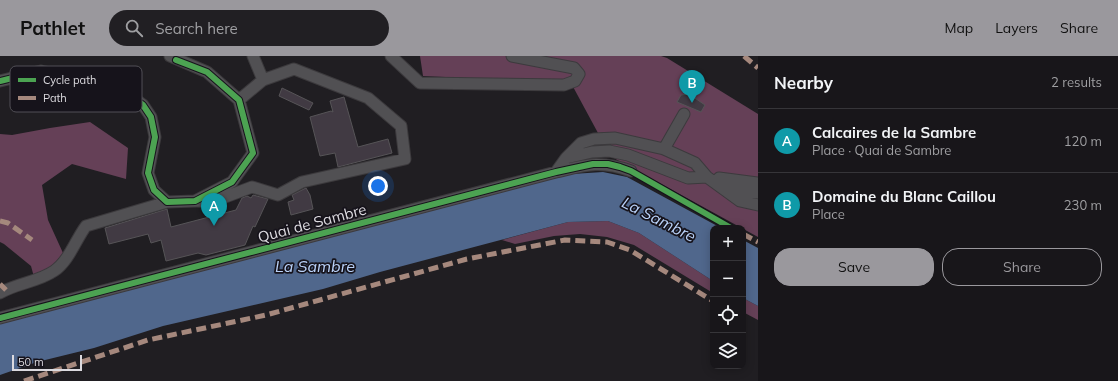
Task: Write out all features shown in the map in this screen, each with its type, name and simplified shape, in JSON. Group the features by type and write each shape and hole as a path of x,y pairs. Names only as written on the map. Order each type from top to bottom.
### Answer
{"street":[{"path":"252,56 263,80"},
{"path":"391,56 420,82 564,85 575,81 580,74 574,68 512,56"},
{"path":"173,58 207,72 239,100 253,153 232,182 195,201"},
{"path":"0,293 41,278 55,270 73,249 86,226 167,202 212,202 252,187 278,195 302,182 405,159 401,126 368,98 294,69 263,80 239,100"},
{"path":"0,81 10,79"},
{"path":"142,104 151,117 155,137 148,173 154,190 167,202"},
{"path":"664,149 684,114"},
{"path":"556,172 566,158 582,143 594,139 615,138 664,149 695,162 706,177 740,201 758,205"},
{"path":"566,158 592,152 609,151 628,155 688,178 706,177 758,183"},
{"name":"Quai de Sambre","path":"0,318 556,172 593,164 608,164 631,171"},
{"path":"706,177 736,190 758,193"}],"shaded area":[{"path":"420,56 661,56 667,58 758,114 758,237 746,230 746,225 736,225 601,151 598,133 571,83 423,76"},
{"path":"90,122 128,148 126,179 72,164 42,185 48,220 63,253 47,273 34,277 31,266 0,242 0,134 12,135"},
{"path":"608,221 639,233 710,279 710,291 634,245 607,237 580,234 554,236 515,244 502,240 568,222"},
{"path":"746,300 758,306 758,320 746,314"}],"water":[{"name":"La Sambre","path":"603,172 627,177 715,225 710,225 710,279 639,233 608,221 568,222 380,272 323,289 163,326 94,348 37,362 0,375 0,324 409,214 572,174"},
{"path":"746,242 758,248 758,306 746,300"}],"building":[{"path":"282,88 313,103 309,110 279,96"},
{"path":"689,94 705,105 701,112 677,102 681,95"},
{"path":"344,97 358,147 388,139 392,153 338,167 335,153 320,156 310,117 331,111 333,112 330,101"},
{"path":"306,188 310,195 313,209 291,215 288,202 294,200 292,195"},
{"path":"253,195 268,199 255,227 253,226 245,245 206,255 198,253 166,261 161,240 151,243 148,234 109,244 105,228 167,209 171,227 236,210 242,198 247,196 251,198"}],"marked path":[{"path":"744,56 758,68"},
{"path":"0,221 8,223 32,240"},
{"path":"746,236 758,242"},
{"path":"24,381 148,340 266,315 467,259 565,240 607,242 630,250 710,299"},
{"path":"0,284 6,290"}],"cycle path":[{"path":"142,104 151,117 155,137 148,173 154,190 167,202 195,201 232,182 253,153 239,100 207,72 176,60"},
{"path":"0,81 10,79"},
{"path":"0,318 556,172 593,164 608,164 631,171 726,225"}],"place":[{"name":"Domaine du Blanc Caillou","path":"692,103"},
{"name":"Calcaires de la Sambre","path":"214,226"}]}
